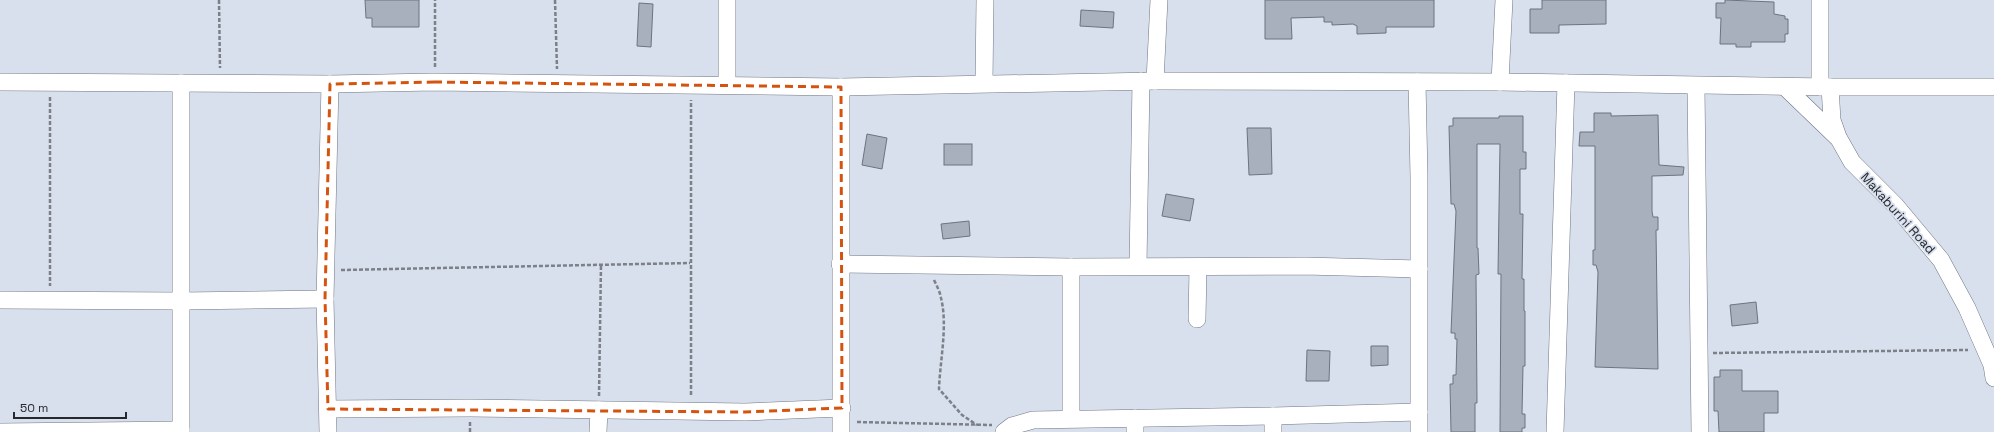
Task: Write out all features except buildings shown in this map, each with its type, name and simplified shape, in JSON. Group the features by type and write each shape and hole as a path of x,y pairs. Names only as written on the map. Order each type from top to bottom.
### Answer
{"street":[{"path":"727,0 727,85"},
{"path":"984,84 985,0"},
{"path":"1138,266 1148,81 1159,0"},
{"path":"1500,82 1504,0"},
{"path":"1820,0 1825,87 1832,120 1839,139"},
{"path":"0,82 330,84 434,82 841,87 1148,81 1500,82 1785,87 1994,87"},
{"path":"1417,82 1419,432"},
{"path":"0,432 181,431 181,83"},
{"path":"1555,432 1566,83"},
{"path":"328,432 325,298 330,84"},
{"path":"1696,86 1700,432"},
{"path":"328,409 470,408 745,412 841,421 841,87"},
{"name":"Makaburini Road","path":"1785,87 1839,139 1852,162 1895,206 1940,260 1967,308 1993,369"},
{"path":"840,264 1071,267 1138,266 1198,268 1305,266 1419,269"},
{"path":"1071,267 1071,418"},
{"path":"1197,319 1198,268"},
{"path":"0,300 182,301 325,298"},
{"path":"598,432 599,410"},
{"path":"1008,429 1033,420 1071,418 1135,425 1273,424 1419,412"}],"path":[{"path":"219,0 220,83"},
{"path":"434,82 435,0"},
{"path":"555,0 557,83"},
{"path":"50,300 51,82"},
{"path":"691,84 691,412"},
{"path":"326,270 690,263"},
{"path":"599,410 600,264"},
{"path":"928,265 941,298 944,331 940,359 939,389 962,415 977,425"},
{"path":"1699,354 1985,350"},
{"path":"841,421 977,425 1008,429"}],"highlighted area":[{"path":"434,82 841,87 842,408 745,412 328,409 325,299 330,84"}]}
